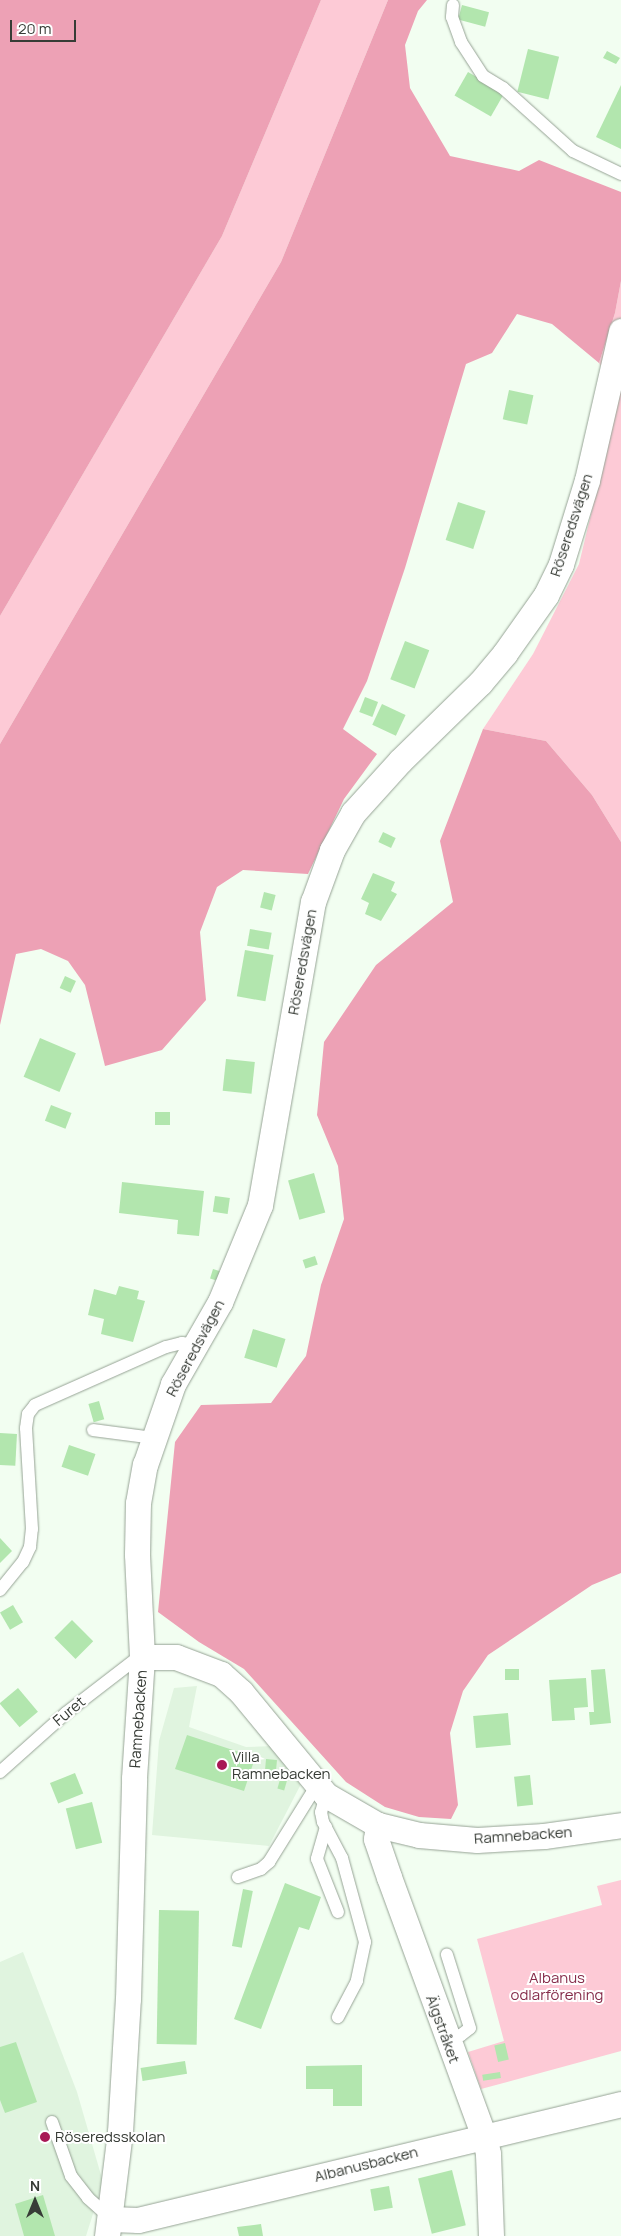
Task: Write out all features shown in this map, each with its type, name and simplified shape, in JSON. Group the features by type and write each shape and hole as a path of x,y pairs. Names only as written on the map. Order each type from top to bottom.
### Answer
{"street":[{"name":"Röseredsvägen","path":"142,1657 137,1554 138,1504 145,1465 173,1384 220,1302 260,1205 313,902 332,850 353,813 400,761 480,682 510,646 546,595 561,564 587,480 621,331"},
{"name":"Ramnebacken","path":"109,2227 128,1999 134,1778 142,1657 176,1657 220,1674 241,1692 322,1790 378,1825 419,1835 477,1840 544,1836 621,1826"},
{"name":"Älgstråket","path":"378,1825 376,1839 446,2038 484,2136 488,2154 491,2236"},
{"name":"Albanusbacken","path":"109,2227 621,2104"}],"lane":[{"path":"453,5 452,17 461,42 483,76 503,88 573,151 621,174"},
{"path":"0,1590 23,1562 30,1547 32,1529 26,1428 28,1414 35,1405 166,1347 182,1343 196,1346"},
{"path":"93,1430 154,1438"},
{"name":"Furet","path":"0,1772 66,1713 136,1658 142,1657"},
{"path":"322,1790 321,1812 326,1827 342,1858 363,1925 365,1942 357,1981 338,2017"},
{"path":"238,1877 261,1869 269,1862 322,1790"},
{"path":"326,1827 317,1859 338,1912"},
{"path":"446,2038 462,2035 470,2028 447,1955"},
{"path":"52,2122 71,2176 109,2227"}],"shaded area":[{"path":"0,0 321,0 222,236 0,616"},
{"path":"388,0 427,0 418,11 405,45 410,88 450,156 519,171 539,160 621,192 621,281 615,313 599,363 552,324 517,314 492,353 466,364 405,568 367,681 343,729 377,754 344,799 308,874 243,870 217,887 200,932 206,1000 162,1050 105,1066 85,985 68,961 41,949 16,954 0,1025 0,744 281,262"},
{"path":"483,729 546,741 592,795 621,842 621,1573 592,1585 488,1655 463,1691 450,1733 458,1805 451,1819 419,1817 385,1807 346,1782 244,1669 199,1642 158,1612 175,1442 201,1405 271,1403 306,1356 321,1285 344,1219 338,1166 317,1115 324,1042 376,965 453,902 440,841"},
{"name":"Villa Ramnebacken","path":"197,1686 189,1727 246,1747 274,1746 301,1784 269,1846 152,1835 159,1741 174,1688"},
{"name":"Röseredsskolan","path":"23,1952 77,2092 103,2182 86,2236 0,2236 0,1962"}],"green space":[{"path":"321,0 388,0 281,262 0,744 0,616 222,236"},
{"path":"621,281 621,842 592,795 546,741 483,729 533,654 579,564 620,394 599,363 615,313"},
{"name":"Albanus odlarförening","path":"621,1880 621,2051 481,2089 468,2052 504,2041 477,1939 602,1905 597,1886"}],"building":[{"path":"462,5 489,12 485,27 458,19"},
{"path":"528,49 559,57 548,99 517,92"},
{"path":"607,51 620,58 616,64 603,58"},
{"path":"468,72 504,93 491,116 454,95"},
{"path":"621,85 621,149 596,137"},
{"path":"509,390 533,395 527,425 503,419"},
{"path":"458,502 486,511 473,549 446,540"},
{"path":"405,641 429,650 415,689 390,679"},
{"path":"365,697 378,702 372,717 359,712"},
{"path":"382,704 406,715 396,736 372,725"},
{"path":"383,832 396,838 391,848 378,842"},
{"path":"373,873 395,882 391,891 397,894 381,921 365,914 369,903 361,899"},
{"path":"264,892 276,895 272,910 260,908"},
{"path":"250,929 272,933 269,950 247,946"},
{"path":"245,950 274,955 265,1001 237,996"},
{"path":"65,976 76,981 71,993 60,988"},
{"path":"40,1038 76,1053 59,1092 24,1077"},
{"path":"226,1059 255,1062 251,1094 223,1091"},
{"path":"51,1105 72,1113 65,1129 45,1121"},
{"path":"155,1112 170,1112 170,1125 155,1125"},
{"path":"314,1173 325,1212 299,1220 288,1180"},
{"path":"122,1182 204,1191 199,1236 177,1234 178,1220 119,1213"},
{"path":"215,1196 230,1198 228,1214 213,1212"},
{"path":"315,1256 318,1265 305,1269 303,1260"},
{"path":"213,1269 223,1272 220,1281 210,1279"},
{"path":"119,1286 139,1291 137,1299 145,1301 133,1342 101,1334 104,1319 88,1315 94,1289 116,1295"},
{"path":"253,1329 286,1339 277,1368 244,1358"},
{"path":"99,1401 104,1419 94,1422 88,1404"},
{"path":"0,1433 17,1434 15,1466 0,1465"},
{"path":"69,1445 95,1454 88,1476 62,1467"},
{"path":"0,1538 12,1551 0,1563"},
{"path":"13,1605 23,1622 10,1630 0,1612"},
{"path":"72,1620 93,1641 76,1659 54,1638"},
{"path":"505,1669 519,1669 519,1680 505,1680"},
{"path":"605,1669 611,1723 590,1725 589,1712 594,1712 591,1670"},
{"path":"586,1678 588,1707 574,1708 575,1720 552,1721 549,1680"},
{"path":"18,1688 38,1712 20,1727 0,1704"},
{"path":"508,1713 511,1745 476,1748 473,1716"},
{"path":"187,1735 239,1752 237,1759 253,1764 244,1791 175,1769"},
{"path":"266,1759 277,1760 276,1773 265,1772"},
{"path":"75,1773 83,1793 58,1804 50,1783"},
{"path":"530,1775 533,1805 517,1807 514,1777"},
{"path":"281,1776 288,1778 284,1790 277,1788"},
{"path":"92,1802 102,1843 76,1849 66,1809"},
{"path":"285,1883 321,1897 309,1930 299,1927 261,2029 234,2019"},
{"path":"243,1889 253,1891 242,1948 232,1946"},
{"path":"159,1910 199,1911 197,2045 157,2044"},
{"path":"16,2042 37,2102 5,2113 0,2100 0,2047"},
{"path":"505,2043 509,2060 498,2062 494,2045"},
{"path":"185,2061 187,2074 143,2081 141,2068"},
{"path":"362,2065 362,2106 333,2106 333,2089 306,2089 306,2066"},
{"path":"500,2072 501,2078 483,2081 482,2075"},
{"path":"452,2170 466,2225 432,2234 418,2178"},
{"path":"389,2186 393,2208 374,2211 370,2189"},
{"path":"43,2195 55,2236 24,2236 15,2204"},
{"path":"261,2224 263,2236 239,2236 237,2227"}],"place":[{"name":"Villa Ramnebacken","path":"222,1765"},
{"name":"Röseredsskolan","path":"45,2137"}]}
